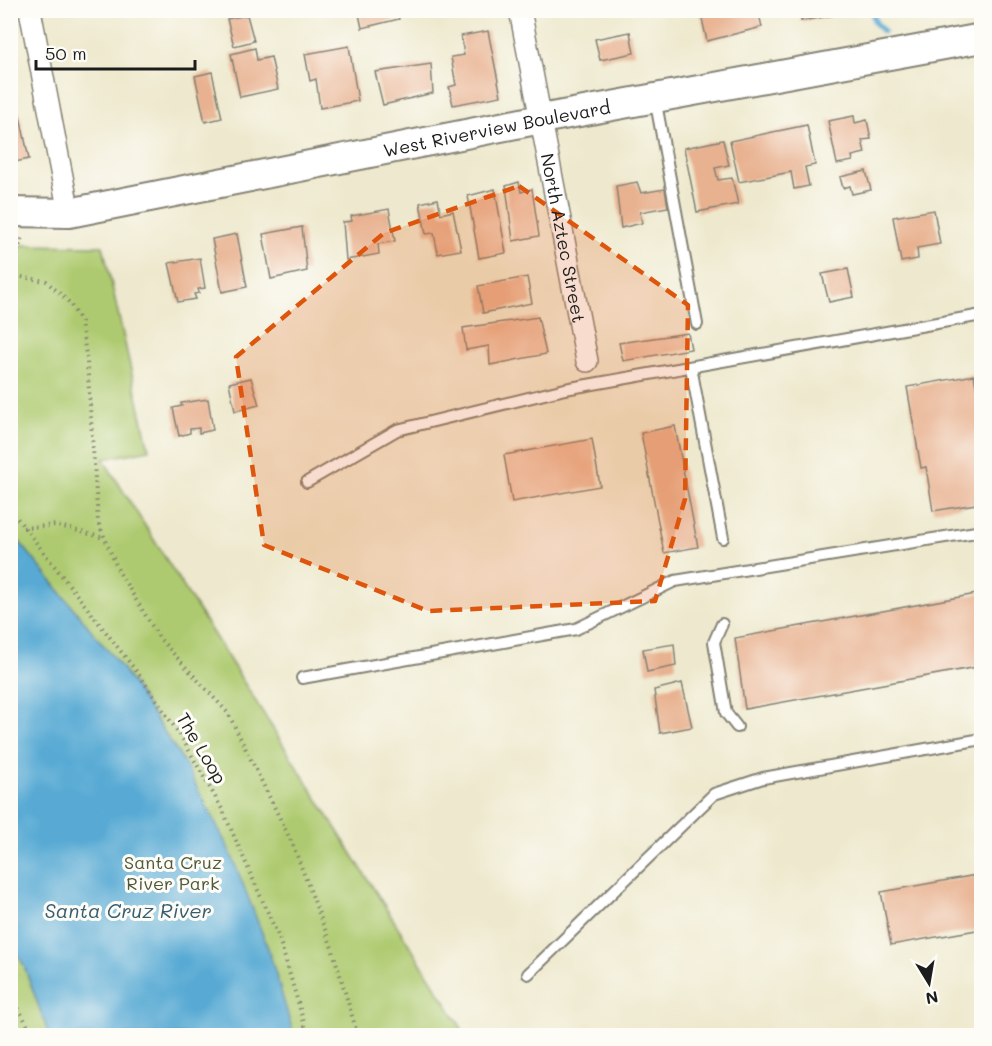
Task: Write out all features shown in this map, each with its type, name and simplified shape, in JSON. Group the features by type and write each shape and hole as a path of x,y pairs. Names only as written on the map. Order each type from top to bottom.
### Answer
{"street":[{"path":"30,10 69,213"},
{"name":"North Aztec Street","path":"520,10 586,361"},
{"name":"West Riverview Boulevard","path":"20,212 69,213 541,119 981,38"}],"lane":[{"path":"655,98 697,324"},
{"path":"307,482 397,430 565,389 981,315"},
{"path":"691,367 723,538"},
{"path":"302,678 576,629 675,581 981,531"},
{"path":"722,624 714,642 726,713 736,727"},
{"path":"528,974 714,794 763,778 981,740"}],"path":[{"path":"10,267 15,262 20,212"},
{"path":"10,275 46,281 69,302 81,322 87,361 98,522 119,572 160,639 228,713 293,845 332,948 358,1035"},
{"name":"The Loop","path":"10,509 22,528 140,676 182,738 218,800 279,938 308,1035"},
{"path":"22,528 56,525 105,538"},
{"path":"10,993 33,1035"}],"highlighted area":[{"path":"519,186 688,305 685,499 655,601 428,611 264,545 236,357 384,233"}],"green space":[{"name":"Santa Cruz River Park","path":"11,245 103,246 149,450 103,459 466,1035 11,1036"}],"water":[{"name":"Santa Cruz River","path":"10,530 122,668 182,759 230,851 268,948 294,1035 49,1035 24,966 11,943"}],"building":[{"path":"358,10 397,10 399,19 362,28"},
{"path":"700,10 758,10 762,27 707,41"},
{"path":"800,10 835,10 835,15 801,21"},
{"path":"247,15 254,41 234,46 227,19"},
{"path":"488,31 501,96 453,105 449,87 456,85 451,57 464,55 461,36"},
{"path":"630,32 634,53 600,60 595,39"},
{"path":"349,46 358,101 320,108 316,79 310,81 305,54"},
{"path":"255,48 257,60 271,57 278,89 240,97 231,54"},
{"path":"431,64 433,93 383,105 375,72"},
{"path":"212,72 222,118 205,122 195,76"},
{"path":"18,107 29,159 10,163 10,108"},
{"path":"854,116 855,123 867,120 871,139 862,140 865,153 852,156 853,161 837,164 828,121"},
{"path":"807,125 815,165 805,167 809,186 794,189 791,172 739,182 730,141"},
{"path":"723,140 729,165 715,168 718,180 732,178 738,204 697,212 684,148"},
{"path":"866,171 871,190 852,194 850,186 843,188 840,177"},
{"path":"519,182 521,192 532,189 539,236 513,241 506,186"},
{"path":"637,182 641,193 665,189 668,207 640,212 642,223 621,228 616,186"},
{"path":"495,189 506,253 479,258 468,196"},
{"path":"438,199 441,214 453,211 461,250 438,254 434,233 426,234 420,203"},
{"path":"389,209 395,241 378,244 379,254 346,260 343,222 352,221 351,216"},
{"path":"934,210 940,244 917,248 918,259 901,262 893,217"},
{"path":"302,227 307,271 271,279 263,234"},
{"path":"237,234 247,287 222,292 212,239"},
{"path":"200,258 205,288 198,289 199,293 194,294 196,299 178,302 169,263"},
{"path":"848,269 854,297 829,302 822,274"},
{"path":"527,277 532,303 483,313 478,286"},
{"path":"538,317 546,354 490,365 489,346 466,350 463,328"},
{"path":"688,333 691,349 623,361 619,343"},
{"path":"974,375 982,418 982,503 933,511 926,467 921,468 907,387"},
{"path":"251,378 259,405 235,411 229,383"},
{"path":"208,399 213,430 199,433 199,428 190,429 190,433 179,436 173,408 182,406 181,403"},
{"path":"675,426 698,547 664,553 641,433"},
{"path":"592,439 600,486 512,502 504,455"},
{"path":"982,593 982,666 745,709 735,638"},
{"path":"674,644 676,666 647,672 643,649"},
{"path":"682,683 692,727 660,733 654,690"},
{"path":"982,874 982,929 891,945 881,892"}],"waterway":[{"path":"872,10 875,22 883,31"}]}
